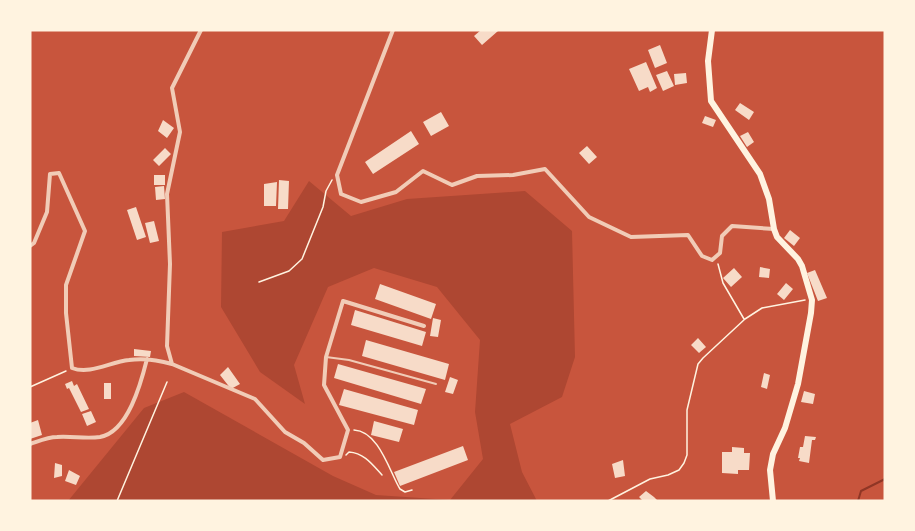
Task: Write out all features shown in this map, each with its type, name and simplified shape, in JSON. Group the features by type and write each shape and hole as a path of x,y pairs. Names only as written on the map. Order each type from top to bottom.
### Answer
{"main road":[{"path":"712,30 708,61 711,101 752,161 763,182 777,237 802,266 812,300 798,384 773,454 770,470 773,501"}],"street":[{"path":"172,364 168,346 170,264 168,194 180,132 172,88 201,30"},
{"path":"393,30 337,175 342,194 361,202 396,192 423,171 452,185 477,176 513,175 544,169 589,217 631,237 688,235 702,256 712,260 720,253 722,236 732,226 774,229"},
{"path":"30,246 34,243 47,212 50,174 59,173 86,231 66,285 66,313 72,368 94,369 128,360 147,359 172,364 255,399 285,432 304,442 322,460 340,457 348,430 324,385 326,357 343,301 424,326"},
{"path":"30,444 55,436 98,437 113,432 127,413 140,385 147,359"}],"lane":[{"path":"326,357 349,360 436,384"}],"path":[{"path":"259,282 289,270 302,259 323,207 326,191 340,166"},
{"path":"716,257 723,283 745,320"},
{"path":"608,501 650,479 678,470 684,463 687,455 687,410 698,364 745,320 762,308 812,300"},
{"path":"30,387 72,368"},
{"path":"117,501 167,382"},
{"path":"348,430 360,430 364,433 385,455 400,489 405,492 412,490"},
{"path":"340,457 349,452 357,453 382,475"}],"shaded area":[{"path":"309,181 351,216 407,199 525,191 572,231 575,357 562,397 510,424 522,472 537,501 68,501 144,408 184,392 333,476 376,495 450,500 483,459 475,412 480,340 437,287 374,268 328,287 294,365 305,404 260,372 221,307 222,232 284,221"}],"building":[{"path":"481,30 498,31 482,45 474,36"},
{"path":"660,45 667,63 655,68 648,50"},
{"path":"646,62 657,88 650,92 648,87 639,91 629,69"},
{"path":"667,71 674,86 663,91 656,75"},
{"path":"686,73 687,83 675,85 674,74"},
{"path":"740,103 754,112 749,120 735,110"},
{"path":"441,112 449,126 431,136 423,122"},
{"path":"705,116 716,120 713,127 702,123"},
{"path":"163,120 174,128 167,138 158,131"},
{"path":"411,131 419,144 373,174 365,162"},
{"path":"748,132 754,142 747,147 740,136"},
{"path":"587,146 597,157 589,164 579,153"},
{"path":"165,148 171,154 159,166 153,160"},
{"path":"154,175 165,175 165,185 154,185"},
{"path":"279,180 289,181 288,209 278,209"},
{"path":"277,182 276,206 264,206 264,184"},
{"path":"164,186 165,199 156,200 155,187"},
{"path":"136,207 146,237 137,240 127,210"},
{"path":"154,221 159,241 150,243 145,223"},
{"path":"790,230 800,238 794,246 784,238"},
{"path":"760,267 770,269 769,278 759,277"},
{"path":"734,268 742,277 731,287 723,278"},
{"path":"815,270 827,298 818,301 807,273"},
{"path":"786,283 793,289 784,300 777,294"},
{"path":"380,284 436,304 431,319 375,299"},
{"path":"355,310 426,332 422,346 351,325"},
{"path":"433,318 441,320 438,337 430,336"},
{"path":"698,338 706,347 699,353 691,345"},
{"path":"366,340 449,364 445,380 362,356"},
{"path":"134,349 151,351 150,357 134,356"},
{"path":"338,364 426,389 421,404 334,378"},
{"path":"228,367 240,384 231,389 220,375"},
{"path":"764,373 770,375 767,389 761,387"},
{"path":"450,377 458,380 453,394 445,392"},
{"path":"72,381 74,386 77,384 89,409 81,412 69,388 67,389 65,384"},
{"path":"104,383 111,383 111,399 104,399"},
{"path":"344,389 418,410 414,425 339,405"},
{"path":"804,391 815,394 813,404 801,402"},
{"path":"91,411 96,422 87,426 82,414"},
{"path":"38,420 42,435 30,439 30,423"},
{"path":"374,421 403,429 399,442 371,435"},
{"path":"805,436 816,437 812,440 809,463 799,461 800,458 798,458"},
{"path":"463,446 468,460 400,486 394,472"},
{"path":"732,447 744,448 744,453 750,453 749,470 738,470 738,474 722,473 722,452 732,452"},
{"path":"623,460 625,476 615,478 612,464"},
{"path":"55,463 62,465 62,476 54,478"},
{"path":"69,470 80,476 76,485 65,481"},
{"path":"646,491 658,501 643,501 639,497"}],"waterway":[{"path":"858,501 861,491 885,479"}]}
